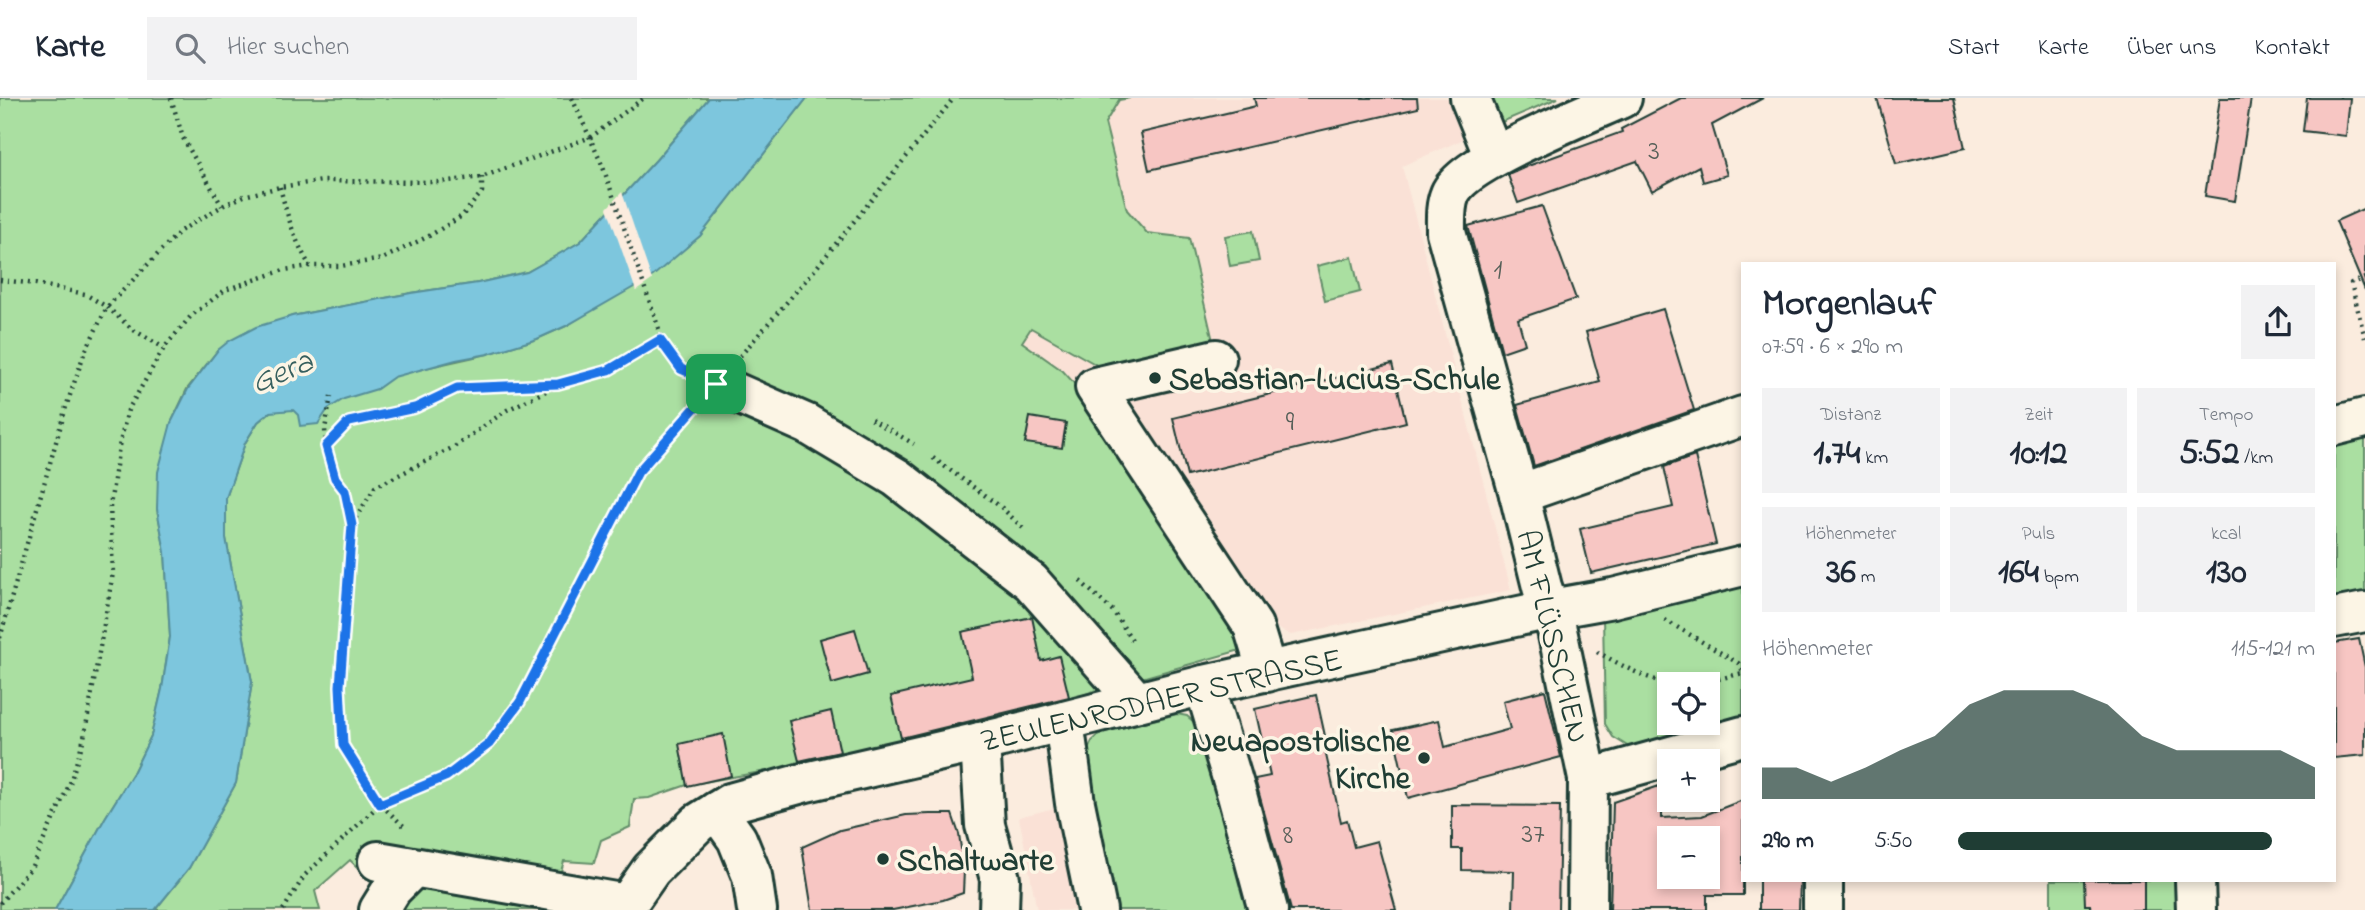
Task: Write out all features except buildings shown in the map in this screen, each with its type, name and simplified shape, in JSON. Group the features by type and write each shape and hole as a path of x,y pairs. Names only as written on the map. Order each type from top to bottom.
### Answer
{"street":[{"path":"1470,98 1494,157 1622,98"},
{"name":"AM FLÜSSCHEN","path":"1494,157 1463,176 1450,193 1446,232 1542,587 1554,620 1588,779 1587,910"},
{"path":"1216,359 1095,387 1253,626 1267,672"},
{"path":"716,384 807,424 897,478 1031,582 1137,702"},
{"name":"AM FLÜSSCHEN","path":"1519,494 1741,417"},
{"path":"2336,425 2365,418"},
{"name":"ZEULENRODAER STRASSE","path":"625,907 651,870 698,823 730,803 1204,685 1554,620 1613,598 1741,566"},
{"path":"2336,618 2365,612"},
{"path":"1204,685 1268,910"},
{"path":"1064,721 1075,803 1097,910"},
{"path":"1588,779 1741,737"},
{"path":"980,742 985,825 1000,878 999,910"},
{"path":"716,811 737,839 752,876 757,910"},
{"path":"379,910 408,867 625,907"},
{"path":"1823,882 1823,910"},
{"path":"2195,882 2196,910"}],"path":[{"path":"171,98 183,138 222,206"},
{"path":"572,98 592,137 603,167 659,329 660,340 681,369 716,384"},
{"path":"0,638 66,407 84,354 107,307 180,231 244,196 281,187 322,181 439,182 482,177 592,137 644,98"},
{"path":"283,910 305,875 380,804 447,776 489,744 520,702 638,472 813,272 954,98"},
{"path":"0,903 31,868 70,783 84,738 113,573 110,506 119,446 128,410 163,348 191,316 225,290 284,271 382,259 429,236 462,216 482,192 482,177"},
{"path":"281,187 287,217 299,248 310,266"},
{"path":"2365,278 2351,283 2365,338"},
{"path":"0,280 85,293 107,307 132,329 163,348"},
{"path":"352,525 375,487 454,447 507,410 558,384 609,370 660,340"},
{"path":"326,446 349,422 415,408 457,388 558,384"},
{"path":"331,396 325,429 326,446 335,478 345,491 352,525 340,686 343,745 380,804 412,834 408,867"},
{"path":"1661,618 1738,663 1741,668"},
{"path":"1554,620 1625,669 1657,682"},
{"path":"1720,678 1741,673"}],"shaded area":[{"name":"Sebastian-Lucius-Schule","path":"992,98 1558,98 1402,166 1511,590 1291,635 1263,622 1027,484"},
{"path":"1094,798 1117,910 1037,910 1019,817"}],"green space":[{"path":"0,98 709,98 580,242 527,272 292,316 218,350 187,389 171,423 157,509 165,552 170,637 151,736 133,773 55,910 0,910"},
{"path":"807,98 1130,98 1119,100 1105,123 1127,210 1147,233 1189,238 1216,354 1111,373 1031,328 1022,342 1063,371 1101,413 1245,632 1244,649 1066,700 974,722 944,733 800,765 687,785 649,798 634,799 630,827 601,840 594,863 564,861 557,885 381,869 371,881 350,860 315,891 320,910 155,910 189,868 236,783 252,682 226,538 226,498 245,443 258,422 286,399 488,354 537,339 566,326 700,236"},
{"path":"1491,98 1558,98 1497,124"},
{"path":"1253,231 1259,261 1230,266 1225,236"},
{"path":"1352,257 1360,292 1325,301 1317,266"},
{"path":"2365,436 2365,598 2336,604 2336,443"},
{"path":"1741,584 1741,723 1720,728 1720,672 1657,672 1657,735 1692,735 1632,749 1613,737 1605,724 1603,615"},
{"path":"1177,714 1187,716 1194,722 1259,910 1117,910 1085,756 1092,741 1101,733"},
{"path":"432,882 603,910 390,910 399,897"},
{"path":"2051,882 2175,882 2176,910 2051,910"}],"water":[{"name":"Gera","path":"709,98 807,98 700,236 653,276 566,326 537,339 394,377 377,389 344,399 328,409 318,424 300,426 298,415 293,410 270,412 258,422 245,443 226,498 226,538 252,682 236,783 189,868 155,910 55,910 133,773 151,736 170,637 165,552 157,509 158,472 171,423 188,389 218,350 256,327 292,316 527,272 580,242"}],"pier":[{"path":"622,192 652,280 636,291 607,208"}],"place":[{"name":"Sebastian-Lucius-Schule","path":"1155,378"},
{"name":"Neuapostolische Kirche","path":"1424,758"},
{"name":"Schaltwarte","path":"883,859"}],"route":[{"path":"660,340 681,369 716,384 638,472 520,702 489,744 447,776 380,804 343,745 340,686 352,525 345,491 335,478 326,446 349,422 415,408 457,388 558,384 609,370 660,340"}]}
